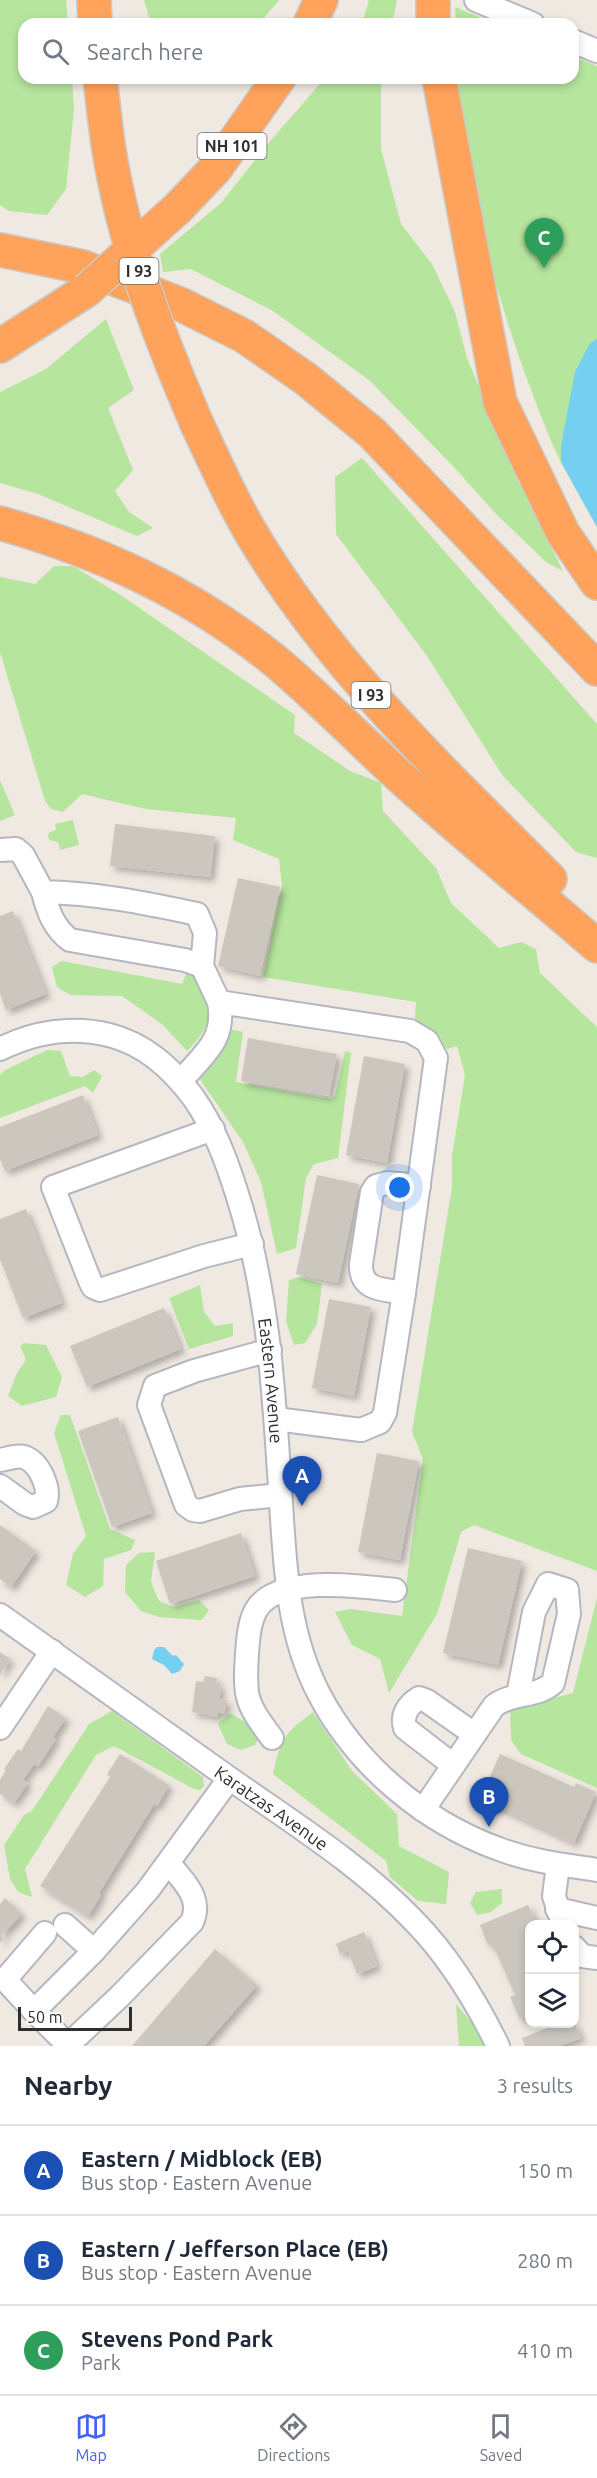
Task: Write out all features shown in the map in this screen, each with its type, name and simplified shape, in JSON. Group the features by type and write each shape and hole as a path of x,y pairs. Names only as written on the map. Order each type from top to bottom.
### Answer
{"highway":[{"path":"94,0 95,18"},
{"path":"313,18 321,0"},
{"name":"I 93","path":"101,84 108,147 119,200 146,296 197,424 249,530 288,590 341,661 425,754 597,926"},
{"name":"NH 101","path":"0,346 87,290 178,208 216,168 275,84"},
{"path":"441,84 500,402 563,533 597,583"},
{"path":"0,250 83,267 180,304 244,336 306,378 372,433 597,669"},
{"path":"0,523 56,539 123,566 187,599 246,639 298,681 398,775 597,946"}],"street":[{"path":"476,0 501,5 523,18"},
{"path":"579,44 597,51"},
{"path":"0,850 16,849 23,855 43,892 51,916 60,932 70,940 185,960 202,966"},
{"path":"43,892 80,893 141,902 197,914 205,933 202,966 219,1002 221,1028 217,1037 181,1081"},
{"path":"219,1002 410,1031 427,1041 436,1058 385,1413 380,1422 361,1430 276,1419"},
{"name":"Eastern Avenue","path":"0,1049 43,1034 80,1031 101,1033 135,1044 166,1066 181,1081 213,1129 233,1181 259,1270 270,1350 287,1589 300,1646 320,1696 348,1739 365,1758 423,1810 478,1841 517,1855 558,1865 597,1870"},
{"path":"213,1129 53,1187 90,1281 93,1287 100,1290 204,1256 252,1244"},
{"path":"404,1293 373,1287 366,1283 360,1275 361,1264 372,1192 376,1186 387,1183 419,1186"},
{"path":"270,1350 194,1371 155,1386 150,1405 186,1505 193,1510 200,1511 240,1499 280,1495"},
{"path":"0,1460 24,1457 34,1464 41,1473 47,1496 46,1502 33,1507 0,1486"},
{"path":"272,1738 251,1710 246,1698 248,1634 257,1609 264,1600 287,1589 333,1583 395,1590"},
{"name":"Karatzas Avenue","path":"0,1615 351,1865 416,1923 465,1985 483,2014 498,2046"},
{"path":"0,1728 52,1652"},
{"path":"423,1810 474,1734 502,1700 518,1695"},
{"path":"453,1765 405,1728 404,1715 411,1703 419,1698 427,1701 474,1734"},
{"path":"34,2011 94,1951 148,1890 229,1779"},
{"path":"94,1951 55,1929 9,1975 9,1983 68,2046 192,1922 196,1911 196,1899 169,1863"},
{"path":"558,1865 554,1896 560,1917 597,1918"},
{"path":"579,1953 582,1956 597,1958"}],"green space":[{"path":"0,0 66,0 68,18 18,18 18,84 72,84 74,110 66,189 47,215 9,211 0,205"},
{"path":"144,0 279,0 264,18 149,18"},
{"path":"369,0 397,0 393,18 364,18"},
{"path":"455,7 482,18 456,18"},
{"path":"579,58 597,66 597,527 562,464 548,433 502,306 483,231 462,117 459,84 579,84"},
{"path":"320,84 381,84 381,149 401,224 432,264 455,312 467,358 515,475 563,571 546,562 497,515 369,380 273,311 191,269 163,272 160,254 221,203"},
{"path":"106,319 134,390 108,408 133,470 115,491 129,512 153,528 137,536 38,494 0,483 0,392 46,369"},
{"path":"362,458 597,724 597,858 576,852 503,776 427,656 336,534 335,477"},
{"path":"54,566 73,566 122,596 295,715 294,733 350,771 381,783 383,811 436,868 451,903 499,948 521,942 536,949 540,973 597,1027 597,1571 474,1525 461,1532 437,1614 389,1693 380,1659 352,1645 335,1612 350,1609 402,1616 423,1459 412,1432 452,1187 452,1156 465,1075 457,1046 447,1049 415,1018 416,1002 263,977 282,885 279,859 233,840 236,818 146,809 82,794 63,812 51,809 45,801 0,652 0,577 35,584"},
{"path":"0,780 15,815 0,821"},
{"path":"73,820 79,845 60,850 58,842 49,840 48,835 56,830 55,824"},
{"path":"62,961 182,984 190,965 198,970 208,1005 209,1014 204,1030 187,1051 163,1025 122,996 70,995 57,987 52,967"},
{"path":"228,1029 243,1032 236,1082 330,1099 335,1096 345,1051 351,1053 338,1158 314,1164 306,1178 296,1248 277,1254 261,1182 243,1142 199,1078 221,1045"},
{"path":"47,1050 61,1051 70,1076 83,1077 94,1070 102,1076 93,1093 85,1086 0,1118 0,1075 5,1070"},
{"path":"299,1277 322,1284 317,1324 305,1343 294,1345 286,1321 289,1280"},
{"path":"200,1285 204,1312 215,1326 233,1323 233,1336 189,1349 169,1298"},
{"path":"24,1343 46,1345 62,1377 56,1397 22,1406 8,1396 17,1373 26,1360 20,1346"},
{"path":"61,1415 70,1415 110,1529 135,1540 131,1550 104,1559 103,1586 85,1597 66,1585 73,1554 86,1536 54,1433"},
{"path":"155,1552 151,1582 159,1601 174,1607 199,1600 209,1610 202,1620 159,1617 141,1611 125,1592 126,1565 139,1553"},
{"path":"597,1598 597,1788 521,1754 511,1740 510,1709 573,1693"},
{"path":"112,1711 203,1777 204,1786 200,1790 194,1789 114,1746 96,1755 25,1869 32,1897 18,1892 10,1879 4,1845 24,1815 32,1811 89,1724"},
{"path":"313,1712 352,1771 397,1814 399,1846 449,1872 446,1904 418,1901 390,1877 386,1861 273,1774 285,1737"},
{"path":"230,1713 245,1722 259,1737 255,1745 241,1750 227,1744 218,1724"},
{"path":"502,1889 502,1903 491,1912 477,1915 470,1903 476,1892"},
{"path":"456,2004 477,2029 484,2046 459,2046"}],"water":[{"path":"597,339 597,527 561,462 561,446 575,372 590,343"},
{"path":"157,1647 164,1647 173,1656 176,1655 184,1664 180,1671 172,1674 164,1665 152,1659"}],"building":[{"path":"115,824 215,836 210,877 110,866"},
{"path":"238,878 280,887 260,976 218,966"},
{"path":"13,911 46,994 6,1010 0,994 0,916"},
{"path":"248,1038 337,1054 329,1096 241,1081"},
{"path":"364,1056 405,1064 387,1163 346,1155"},
{"path":"83,1095 98,1135 5,1171 0,1159 0,1127"},
{"path":"317,1175 359,1184 338,1283 296,1274"},
{"path":"26,1209 62,1303 23,1318 0,1259 0,1219"},
{"path":"329,1299 371,1307 354,1396 312,1388"},
{"path":"164,1308 181,1349 87,1387 70,1346"},
{"path":"118,1417 152,1513 112,1527 78,1431"},
{"path":"377,1453 419,1461 400,1560 358,1552"},
{"path":"0,1525 36,1551 11,1587 0,1579"},
{"path":"241,1533 255,1576 170,1604 156,1561"},
{"path":"468,1548 522,1561 498,1665 443,1653"},
{"path":"0,1652 10,1659 0,1675"},
{"path":"205,1676 217,1678 216,1685 221,1686 219,1699 227,1700 224,1714 218,1712 217,1717 192,1712 196,1681 203,1682"},
{"path":"48,1706 66,1718 53,1737 56,1739 38,1766 34,1764 23,1780 28,1783 14,1803 0,1794 0,1780 6,1770 4,1769 18,1749 21,1751"},
{"path":"120,1754 169,1785 157,1806 154,1804 99,1893 101,1895 88,1916 40,1886 110,1777 107,1774"},
{"path":"500,1754 574,1787 576,1783 596,1792 574,1843 480,1799"},
{"path":"5,1898 22,1914 1,1936 4,1939 0,1943 0,1904"},
{"path":"528,1905 535,1920 525,1920 525,2016 519,2018 510,1997 515,1995 492,1943 488,1945 480,1925"},
{"path":"364,1932 377,1966 357,1974 348,1951 340,1954 336,1944"},
{"path":"215,1949 257,1985 204,2046 132,2046"},
{"path":"548,2028 577,2028 581,2038 559,2046 525,2046 522,2038"}],"place":[{"name":"Stevens Pond Park","path":"544,268"},
{"name":"Eastern / Midblock (EB)","path":"302,1506"},
{"name":"Eastern / Jefferson Place (EB)","path":"489,1827"}]}
